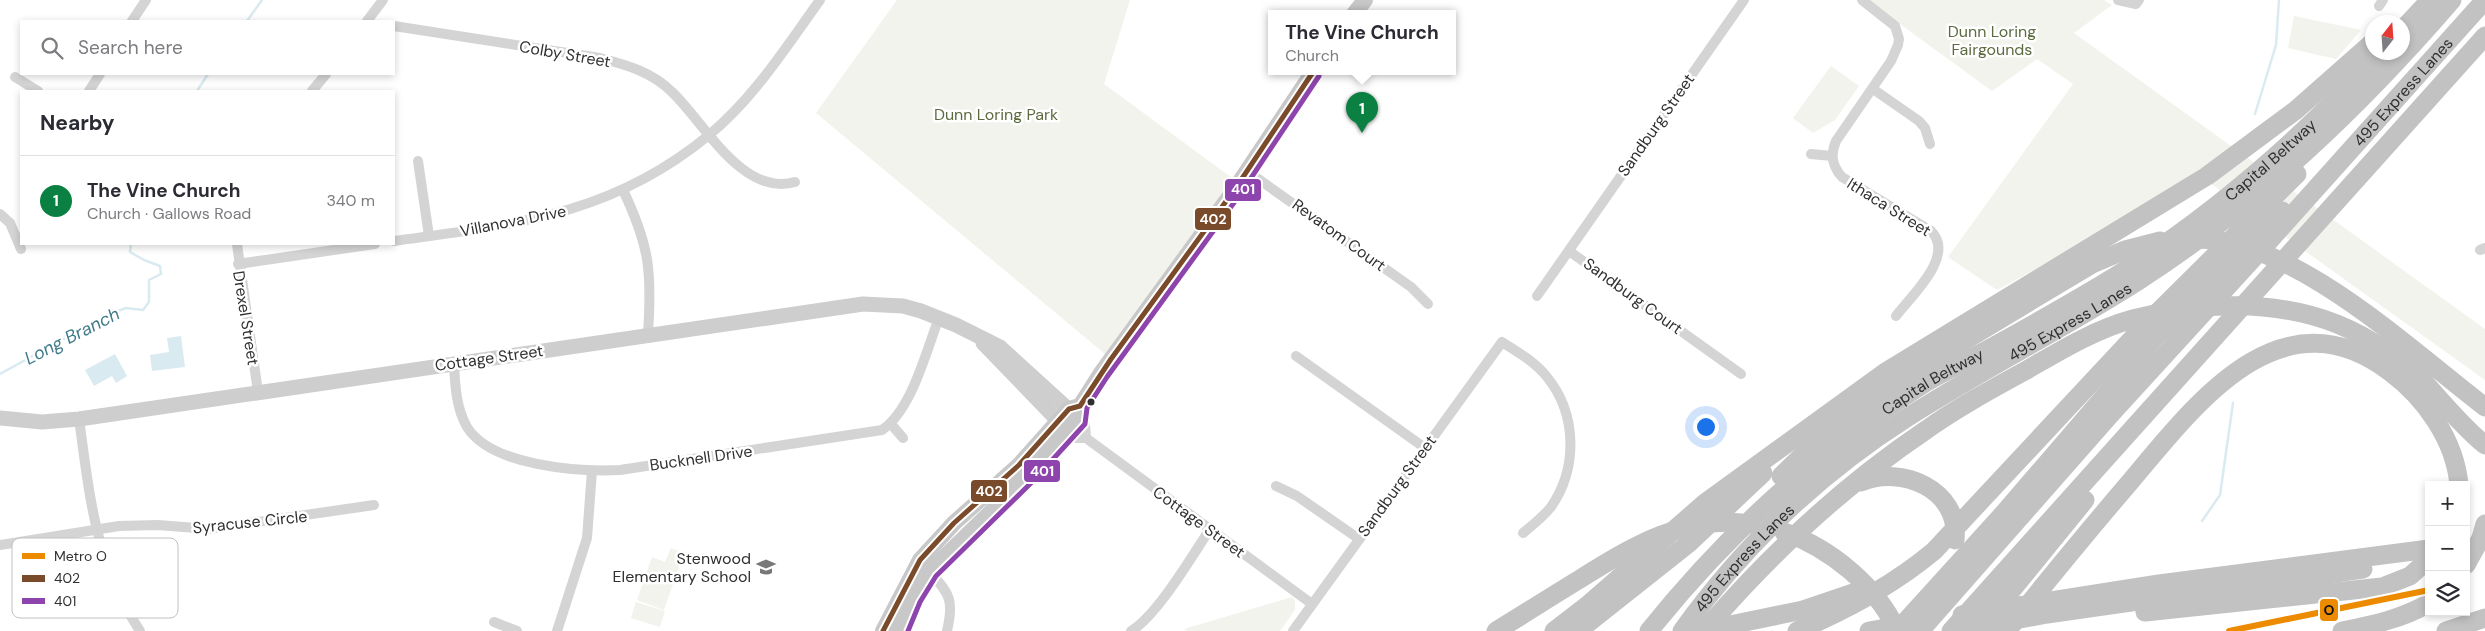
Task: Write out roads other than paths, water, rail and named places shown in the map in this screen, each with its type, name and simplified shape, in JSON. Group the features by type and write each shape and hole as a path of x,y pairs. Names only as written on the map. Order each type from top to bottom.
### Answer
{"highway":[{"path":"2404,15 2420,0"},
{"path":"2410,21 2430,0"},
{"name":"495 Express Lanes","path":"1682,631 1755,541 1852,456 1906,418 2136,282 2238,211 2306,153 2373,89 2452,0"},
{"name":"495 Express Lanes","path":"1920,631 2058,473 2485,0"},
{"path":"1953,631 2485,36"},
{"path":"1554,631 1589,604 1705,503 1887,371 1936,339 2207,176 2296,110 2365,49"},
{"name":"Capital Beltway","path":"1649,631 1707,562 1756,512 1794,479 1895,402 2134,264 2200,218 2284,151 2334,104 2375,60"},
{"path":"1797,631 1870,596 1905,574 1931,553 1966,519 2144,325 2274,198 2373,89"},
{"path":"1888,630 1937,586 2004,513 2158,334 2230,260 2375,122"},
{"path":"1707,562 1780,478 1838,422 1882,390 2092,264 2142,245 2180,239 2218,240 2253,249 2287,263 2371,318 2439,372 2483,422"},
{"path":"1704,631 1760,568 1888,456 1962,406 2075,342 2132,319 2158,313 2211,307 2272,308 2304,314 2334,323 2373,342 2402,363 2485,445"},
{"path":"2007,631 2191,411 2235,371 2278,350 2303,343 2334,344 2363,355 2387,370 2414,394 2443,432 2455,462 2458,481"},
{"path":"1578,631 1709,526 1815,424"},
{"path":"1978,631 2090,493 2117,447"},
{"path":"1845,492 1862,482 1888,476 1914,480 1935,492 1950,513 1955,536 1951,559 1937,586"},
{"path":"1496,631 1634,546 1680,528 1714,523 1758,526 1799,538 1844,566 1875,598 1888,630"},
{"path":"2470,558 2481,538 2485,524"},
{"path":"2470,544 2485,542"},
{"path":"1953,631 2259,570 2425,549"},
{"path":"2470,554 2485,552"},
{"path":"1699,631 1803,610 1843,598 1896,574 1931,553"},
{"path":"1888,630 2046,612 2425,561"},
{"path":"1978,631 2046,612 2364,590 2391,585 2410,576 2425,563"},
{"path":"2342,631 2378,623 2422,606"},
{"path":"2446,631 2485,618"}],"main road":[{"path":"883,631 954,523 1071,417 1247,171 1311,75"},
{"path":"900,631 925,566"}],"street":[{"path":"133,20 146,0"},
{"path":"369,18 383,0"},
{"name":"Villanova Drive","path":"395,241 548,217 623,190 666,166 710,134 744,100 770,69 820,0"},
{"name":"Sandburg Street","path":"1569,250 1744,0"},
{"path":"1811,154 1832,156 1836,141 1873,89 1891,61 1898,45 1899,39 1895,26 1862,0"},
{"path":"2118,0 2137,2"},
{"name":"Colby Street","path":"395,26 600,58 626,65 648,74 672,92 735,163 759,180 777,185 795,182"},
{"path":"90,90 99,75"},
{"path":"313,90 325,75"},
{"path":"15,77 36,90"},
{"path":"1873,89 1919,121 1925,128 1930,144"},
{"name":"Ithaca Street","path":"1832,156 1833,164 1842,177 1931,231 1939,241 1940,249 1936,264 1896,316"},
{"path":"418,161 429,236"},
{"name":"Revatom Court","path":"1247,171 1380,264 1411,287 1428,304"},
{"path":"623,190 643,237 650,269 648,334"},
{"path":"0,214 10,222 21,249"},
{"name":"Drexel Street","path":"236,245 258,392"},
{"path":"238,264 368,245"},
{"name":"Sandburg Court","path":"1537,296 1569,250 1741,374"},
{"name":"Cottage Street","path":"0,418 42,422 79,419 648,334 863,304 903,306 939,318 1000,347 1071,417 1085,425 1086,438"},
{"path":"903,438 891,424 907,400 939,318"},
{"name":"Sandburg Street","path":"1293,631 1502,342 1523,356 1547,378 1562,403 1570,433 1569,465 1558,494 1542,518 1523,533"},
{"path":"1296,356 1425,448"},
{"name":"Bucknell Drive","path":"454,363 456,393 460,413 467,426 482,442 508,456 592,471 658,464 873,432 891,424"},
{"name":"Cottage Street","path":"1071,417 1076,438 1086,438 1312,604"},
{"path":"79,419 95,529 98,538"},
{"path":"557,631 586,538 592,471"},
{"path":"1276,486 1297,496 1359,539"},
{"name":"Syracuse Circle","path":"45,538 95,529 140,524 209,529 374,505"},
{"path":"1131,631 1140,625 1153,610 1210,529"},
{"path":"925,566 950,600 951,609 947,631"},
{"path":"132,618 140,631"},
{"path":"494,622 518,631"}],"waterway":[{"name":"Long Branch","path":"248,20 262,0"},
{"path":"2255,114 2276,45 2279,0"},
{"name":"Long Branch","path":"198,90 207,75"},
{"name":"Long Branch","path":"0,374 109,314 126,308 143,310 149,302 149,280 161,274 160,266 130,252 131,245"},
{"path":"2202,521 2220,495 2233,403"}],"metro line":[{"name":"O","path":"2229,631 2425,591"}],"place":[{"name":"The Vine Church","path":"1362,133"},
{"name":"Stenwood Elementary School","path":"766,567"}],"park label":[{"name":"Dunn Loring Fairgounds","path":"1992,40"},
{"name":"Dunn Loring Park","path":"996,114"}]}
